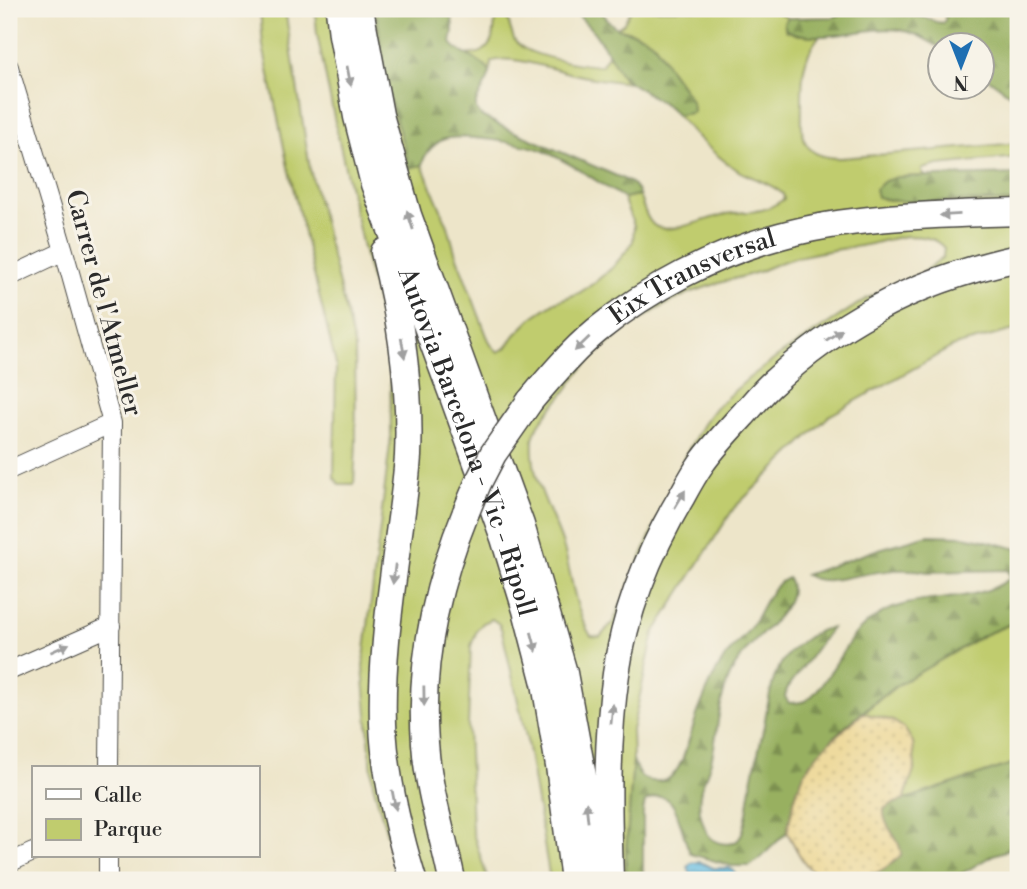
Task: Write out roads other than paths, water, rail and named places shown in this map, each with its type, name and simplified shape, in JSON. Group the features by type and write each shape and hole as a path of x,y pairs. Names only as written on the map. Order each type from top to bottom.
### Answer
{"highway":[{"name":"Autovia Barcelona - Vic - Ripoll","path":"339,9 357,117 374,184 495,514 526,610 545,683 561,778 573,880"},
{"name":"Autovia Barcelona - Vic - Ripoll","path":"360,9 380,115 408,215 522,525 564,673 584,782 594,880"},
{"path":"374,184 376,222 391,279 405,358 408,393 408,457 388,626 383,724 394,806 413,880"},
{"name":"Eix Transversal","path":"452,880 433,799 425,744 424,682 431,628 451,548 478,483 493,454 530,401 595,332 661,286 722,256 780,236 840,224 1018,212"},
{"path":"610,880 611,723 616,672 627,626 654,549 668,519 700,465 774,381 814,348 846,327 874,310 950,276 1018,258"}],"street":[{"name":"Carrer de l'Atmeller","path":"9,67 12,95 64,251 112,422 109,766"},
{"path":"9,276 64,251"},
{"path":"9,470 112,422"},
{"path":"9,671 111,626"},
{"path":"9,863 32,852"},
{"path":"108,858 108,880"}],"water":[{"path":"700,862 713,868 729,868 734,871 736,880 692,880 688,866"}]}
